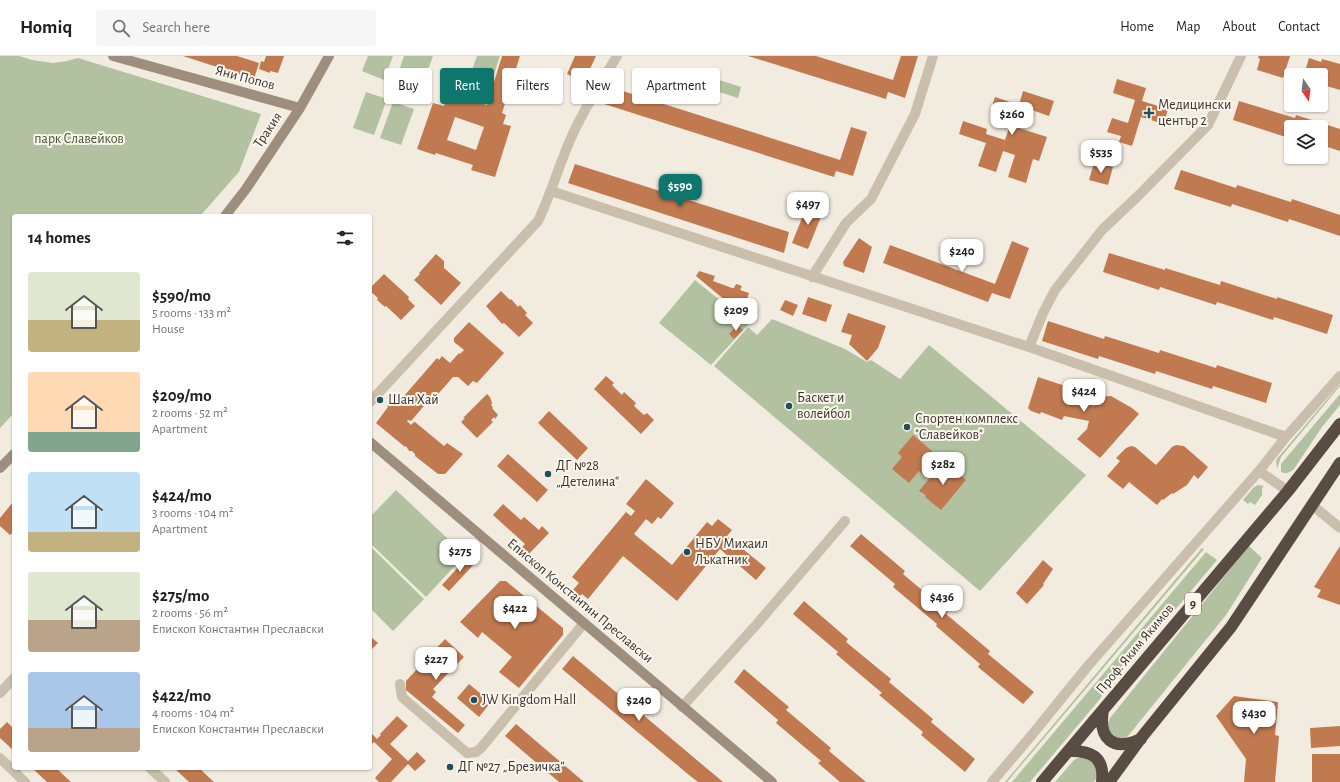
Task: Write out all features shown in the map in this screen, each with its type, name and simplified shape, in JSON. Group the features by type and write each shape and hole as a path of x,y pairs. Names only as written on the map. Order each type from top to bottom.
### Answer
{"highway":[{"name":"Проф. Яким Якимов","path":"1042,782 1288,491 1340,424"},
{"path":"1109,782 1141,738 1231,627 1340,463"},
{"path":"1103,710 1102,728 1111,743 1127,744 1141,738"},
{"path":"1068,751 1078,751 1094,755 1103,769 1102,782"}],"street":[{"name":"Яни Попов","path":"113,56 300,108"},
{"name":"Тракия","path":"227,214 246,189 300,108 329,56"},
{"path":"372,400 461,302 538,221 548,200 556,173 571,137 617,56"},
{"path":"812,277 846,223 871,199 915,114 933,56"},
{"path":"1029,347 1043,313 1055,290 1098,236 1208,125 1241,56"},
{"path":"550,191 1029,347 1286,437"},
{"path":"992,782 1087,667 1259,471 1286,437 1340,376"},
{"name":"Епископ Константин Преславски","path":"372,444 772,782"},
{"path":"0,468 12,456"},
{"path":"1259,471 1288,491"},
{"path":"1312,506 1339,528"},
{"path":"682,707 757,624 845,521"},
{"path":"400,684 402,697 467,753 476,752 481,748 584,623"},
{"path":"0,693 12,680"},
{"path":"0,758 12,770"},
{"path":"12,770 25,782"},
{"path":"152,770 165,782"}],"green space":[{"name":"парк Славейков","path":"0,56 19,56 32,60 53,63 78,58 261,114 239,172 202,214 12,214 12,415 0,428"},
{"path":"368,56 393,56 388,68 384,68 384,80 362,71"},
{"path":"404,56 433,56 429,68 400,68"},
{"path":"477,56 500,56 494,74 494,68 473,68"},
{"path":"720,80 741,87 738,98 720,92"},
{"path":"366,92 384,98 385,104 374,135 353,128"},
{"path":"392,104 399,104 414,109 401,145 380,138"},
{"path":"695,280 749,324 711,365 659,323"},
{"name":"Спортен комплекс \"Славейков\"","path":"772,319 845,349 867,362 871,360 900,379 929,345 1086,475 980,591 714,366 748,327 757,335"},
{"path":"1340,384 1340,386 1281,457 1277,469 1276,460"},
{"path":"1340,394 1340,405 1322,427 1294,469 1288,473 1281,472 1281,464"},
{"path":"1258,485 1264,486 1262,488 1262,495 1255,505 1250,502 1248,504 1243,500 1254,487"},
{"path":"396,490 465,555 426,597 372,545 372,515"},
{"path":"1249,546 1262,558 1226,615 1128,736 1122,739 1111,736 1107,725 1110,718"},
{"path":"372,548 424,599 393,631 372,610"},
{"path":"1202,548 1204,549 1007,782 1005,782"},
{"path":"1206,552 1217,560 1174,611 1150,632 1113,677 1100,699 1030,782 1012,782"},
{"path":"1082,756 1094,760 1098,777 1094,782 1055,782 1074,760"}],"building":[{"path":"183,56 237,56 259,63 254,79"},
{"path":"266,56 284,56 278,73 270,71 270,73 259,69 261,61 264,62"},
{"path":"502,56 520,56 516,68 502,68 502,104 505,104 502,113 506,115 503,124 511,126 495,177 471,170 473,165 436,153 435,155 417,149 433,103 444,106 445,104 494,104 494,82","holes":["455,117 484,127 476,150 447,140"]},
{"path":"575,56 596,56 590,68 571,68 571,76 567,74"},
{"path":"748,56 816,56 893,80 901,56 918,56 905,98 888,92 886,99"},
{"path":"1259,56 1290,56 1286,68 1284,68 1283,78 1257,70 1260,59 1258,58"},
{"path":"1309,58 1321,62 1322,59 1340,64 1340,90 1328,86 1328,68 1306,68"},
{"name":"Медицински център 2","path":"1117,79 1146,88 1142,101 1168,109 1164,124 1141,117 1132,146 1119,142 1121,136 1107,132 1112,118 1128,123 1135,100 1113,93"},
{"path":"624,91 632,94 632,104 664,104 840,160 851,127 867,132 853,176 836,171 834,177 604,104 624,104"},
{"path":"1023,91 1054,101 1049,116 1026,108 1019,128 1047,137 1039,161 1033,159 1026,183 1008,177 1015,155 1003,151 996,172 978,166 986,143 959,134 963,121 987,129 986,134 1005,140 1012,119 990,112 995,97 1019,105"},
{"path":"1239,101 1295,118 1296,115 1312,120 1284,120 1284,136 1233,120"},
{"path":"1328,125 1340,129 1340,151 1328,147"},
{"path":"1094,163 1113,167 1108,185 1089,180"},
{"path":"575,164 789,232 784,253 568,183"},
{"path":"1181,170 1236,188 1237,185 1291,202 1292,199 1340,215 1340,236 1289,219 1288,222 1232,204 1231,207 1174,189"},
{"path":"808,203 824,209 808,249 792,243"},
{"path":"859,238 872,247 864,273 844,266 843,262"},
{"path":"1012,241 1029,248 1010,299 992,293 988,302 883,263 890,245 995,284"},
{"path":"1109,253 1220,285 1221,281 1333,315 1327,334 1274,317 1273,320 1217,302 1216,305 1160,287 1159,290 1103,272"},
{"path":"436,254 444,261 444,268 461,283 441,305 414,280"},
{"path":"699,271 715,276 713,281 732,288 734,288 736,284 742,286 740,290 749,293 747,299 749,300 744,316 696,276"},
{"path":"384,274 409,297 408,299 415,306 401,320 377,300 378,298 372,293 372,286"},
{"path":"501,291 518,307 520,305 527,313 525,315 533,323 519,337 504,323 502,324 486,306"},
{"path":"808,297 832,305 826,322 802,314"},
{"path":"785,300 798,305 793,316 780,310"},
{"path":"752,307 758,313 750,322 744,316"},
{"path":"848,313 886,326 878,348 867,361 849,344 852,335 841,332"},
{"path":"1048,321 1104,339 1105,336 1159,353 1160,350 1216,368 1217,365 1272,383 1266,403 1213,386 1212,389 1156,371 1155,374 1099,356 1098,359 1042,341"},
{"path":"469,322 504,353 477,383 473,381 468,386 458,377 453,377 431,402 429,400 411,421 407,421 411,425 415,422 444,446 447,443 463,454 445,474 438,474 415,456 412,451 409,451 406,446 405,447 376,423 388,407 387,406 393,401 397,404 437,358 439,360 442,356 450,363 459,353 460,354 464,350 454,342 454,338"},
{"path":"738,325 743,330 734,339 729,334"},
{"path":"606,376 614,383 612,385 622,395 624,392 636,403 634,406 644,415 647,413 654,420 641,434 594,389"},
{"path":"1038,377 1090,394 1088,401 1094,406 1097,397 1111,396 1132,408 1139,414 1100,458 1077,439 1087,429 1089,421 1064,416 1062,420 1041,412 1040,414 1031,411 1028,408"},
{"path":"487,394 490,397 492,408 498,415 495,419 494,417 491,420 493,422 477,438 461,422 465,418 463,418"},
{"path":"549,411 588,448 577,460 538,423"},
{"path":"913,435 940,458 924,476 919,471 909,483 892,469 902,457 898,453"},
{"path":"1176,445 1184,446 1208,467 1198,479 1194,475 1187,485 1163,500 1162,499 1157,505 1129,482 1123,489 1107,476 1120,461 1116,458 1126,448 1131,446 1135,447 1156,465 1172,447"},
{"path":"508,454 548,490 537,502 497,466"},
{"path":"943,462 950,468 951,466 966,480 941,510 919,491"},
{"path":"646,479 674,503 661,519 658,517 652,524 646,519 634,534 672,565 707,522 712,526 718,519 732,530 727,536 766,568 756,580 720,549 677,601 623,556 588,599 582,594 579,597 572,591 579,583 572,577 626,512 631,516 635,511 626,504"},
{"path":"12,503 12,533 10,535 0,526 0,518"},
{"path":"503,504 521,520 524,517 539,530 542,526 549,533 527,556 520,549 525,544 493,515"},
{"path":"861,534 905,571 903,574 948,612 946,614 990,651 988,654 1034,692 1023,704 978,667 980,664 936,626 937,624 893,587 895,584 850,546"},
{"path":"1340,546 1340,605 1317,597 1321,590 1314,587"},
{"path":"470,554 477,561 449,591 442,585"},
{"path":"1043,560 1053,569 1043,584 1044,585 1027,604 1016,593"},
{"path":"500,581 506,581 563,628 563,635 519,688 499,672 512,657 482,632 478,638 460,622"},
{"path":"804,601 848,639 846,642 891,679 889,682 933,719 931,722 975,759 965,772 921,735 923,732 879,695 882,693 836,654 838,652 793,614"},
{"path":"372,638 378,643 372,649"},
{"path":"445,639 464,657 433,689 436,692 432,697 465,725 458,733 406,690 406,681"},
{"path":"573,656 723,782 698,782 562,669"},
{"path":"744,669 789,707 786,710 831,748 829,751 866,782 840,782 818,763 821,761 776,723 778,720 734,682"},
{"name":"JW Kingdom Hall","path":"469,684 491,702 479,717 457,698"},
{"path":"1234,696 1278,702 1275,735 1279,736 1275,782 1244,782 1246,759 1216,716"},
{"path":"397,716 408,726 390,744 408,761 417,752 426,761 415,771 408,764 391,782 379,782 375,778 392,759 374,742 372,744 372,734 377,739 381,735 380,734"},
{"path":"7,722 12,727 12,749 0,738 0,729"},
{"path":"516,724 584,782 559,782 505,736"},
{"path":"1340,726 1340,746 1311,748 1310,728"},
{"path":"1312,754 1340,754 1340,782 1312,782"},
{"path":"34,770 58,770 71,782 47,782"},
{"path":"176,770 201,770 214,782 189,782"}],"place":[{"name":"Медицински център 2","path":"1149,113"},
{"name":"Шан Хай","path":"380,400"},
{"name":"Баскет и волейбол","path":"789,406"},
{"name":"Спортен комплекс \"Славейков\"","path":"907,427"},
{"name":"ДГ №28 „Детелина“","path":"548,474"},
{"name":"НБУ Михаил Лъкатник","path":"687,552"},
{"name":"JW Kingdom Hall","path":"474,700"},
{"name":"ДГ №27 „Брезичка“","path":"450,767"}]}
